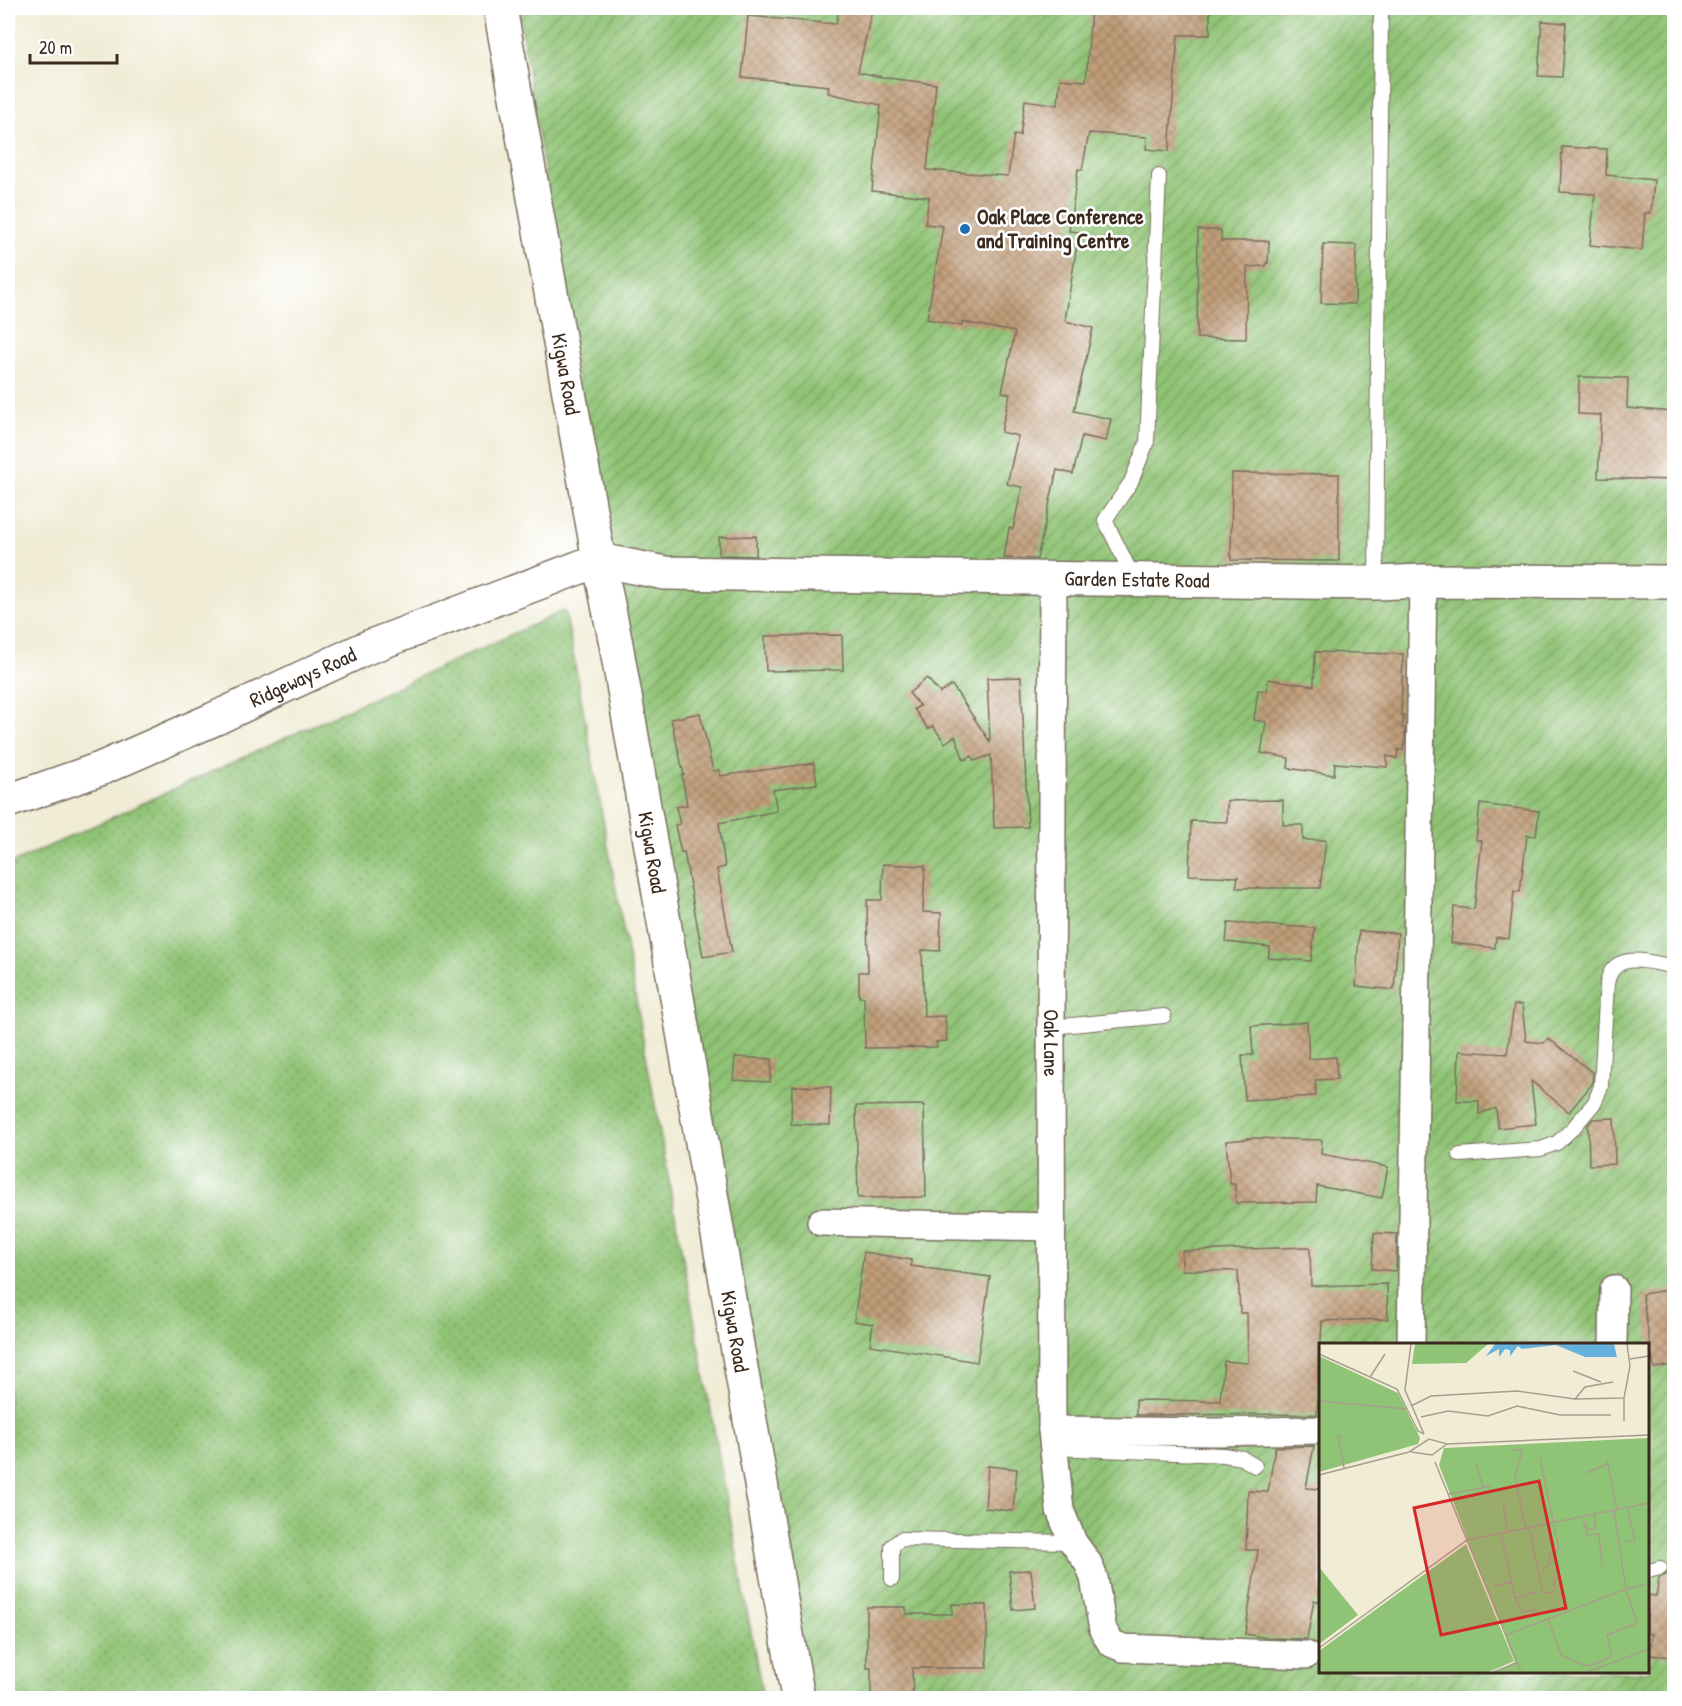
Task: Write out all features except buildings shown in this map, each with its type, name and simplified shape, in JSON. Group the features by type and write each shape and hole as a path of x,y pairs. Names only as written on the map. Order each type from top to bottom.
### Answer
{"street":[{"name":"Kigwa Road","path":"500,8 616,644 798,1698"},
{"name":"Garden Estate Road","path":"599,560 665,573 1376,583 1423,581 1674,582"},
{"name":"Ridgeways Road","path":"8,801 100,769 366,648 599,560"},
{"name":"Oak Lane","path":"1053,577 1051,1026 1053,1439 1060,1510 1073,1542 1088,1563 1094,1578 1102,1630 1111,1643 1123,1648 1306,1654"},
{"path":"1411,1343 1423,581"},
{"path":"821,1222 1052,1227"},
{"path":"1613,1343 1614,1289"},
{"path":"1053,1439 1319,1430"}],"lane":[{"path":"1376,583 1381,8"},
{"path":"1053,577 1129,569 1105,520 1131,482 1147,442 1160,177"},
{"path":"1460,1155 1541,1149 1557,1143 1595,1102 1601,1086 1607,984 1608,976 1614,966 1629,960 1674,967"},
{"path":"1051,1026 1164,1016"},
{"path":"1053,1439 1224,1455 1242,1458 1255,1466"},
{"path":"892,1579 892,1546 901,1539 1073,1542"}],"green space":[{"path":"518,8 1674,8 1674,1698 790,1698"},
{"path":"565,610 763,1698 8,1698 8,865"}],"place":[{"name":"Oak Place Conference and Training Centre","path":"965,229"}]}
